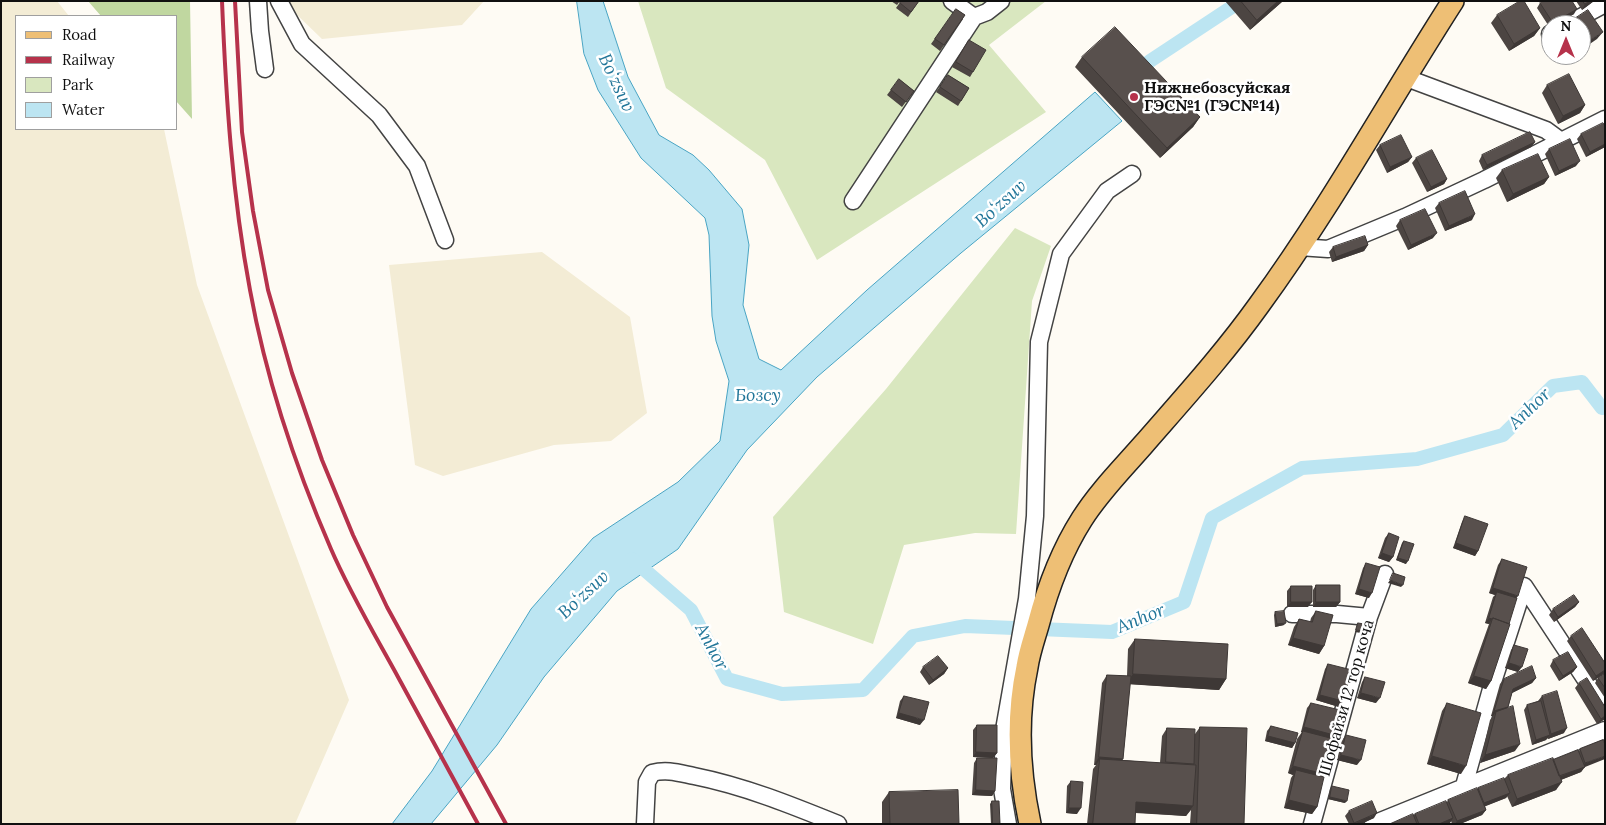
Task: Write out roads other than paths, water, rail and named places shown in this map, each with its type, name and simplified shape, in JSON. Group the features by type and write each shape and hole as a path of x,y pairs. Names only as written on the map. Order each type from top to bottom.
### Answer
{"main road":[{"path":"1030,824 1024,796 1020,756 1021,666 1036,599 1054,572 1068,542 1099,496 1221,354 1259,305 1340,184 1404,77 1453,1"}],"street":[{"path":"258,1 265,69"},
{"path":"279,1 302,44 379,115 417,166 444,240"},
{"path":"952,1 974,17"},
{"path":"853,201 974,17 987,12 1001,1"},
{"path":"1585,15 1605,4"},
{"path":"1404,77 1546,130 1561,140"},
{"path":"1299,247 1328,249 1414,213 1605,119"},
{"path":"1036,599 1035,516 1039,342 1041,333 1061,254 1107,191 1132,174"},
{"name":"Шофайзи 12 тор коча","path":"1312,824 1370,618 1385,574"},
{"path":"1464,786 1493,682 1524,586 1605,709"},
{"path":"1292,614 1337,614 1370,618"},
{"path":"1008,824 1002,789 1004,730 1021,666"},
{"path":"1373,824 1605,730"},
{"path":"645,824 647,782 652,772 664,770 724,782 792,805 838,824"}],"water":[{"name":"Бозсу","path":"577,1 603,1 628,77 659,135 693,155 709,170 742,209 749,245 743,305 759,359 781,370 867,290 1095,92 1122,121 961,253 817,377 747,450 678,549 617,591 544,677 497,745 431,824 392,824 432,771 531,609 593,538 678,482 720,441 729,381 716,341 712,316 709,235 705,218 641,158 598,90 584,54"}],"waterway":[{"name":"Boʻzsuv","path":"1136,75 1150,61 1241,1"},
{"name":"Anhor","path":"632,559 691,610 727,679 782,694 863,690 913,636 965,626 1112,632 1184,602 1212,518 1302,468 1417,459 1503,435 1553,386 1582,382 1602,408 1605,407"}],"railway":[{"path":"222,1 234,182 250,290 273,389 305,486 346,582 478,824"},
{"path":"235,1 242,132 253,211 268,290 292,373 322,460 353,535 387,607 506,824"}],"place":[{"name":"Нижнебозсуйская ГЭС№1 (ГЭС№14)","path":"1134,97"}]}
